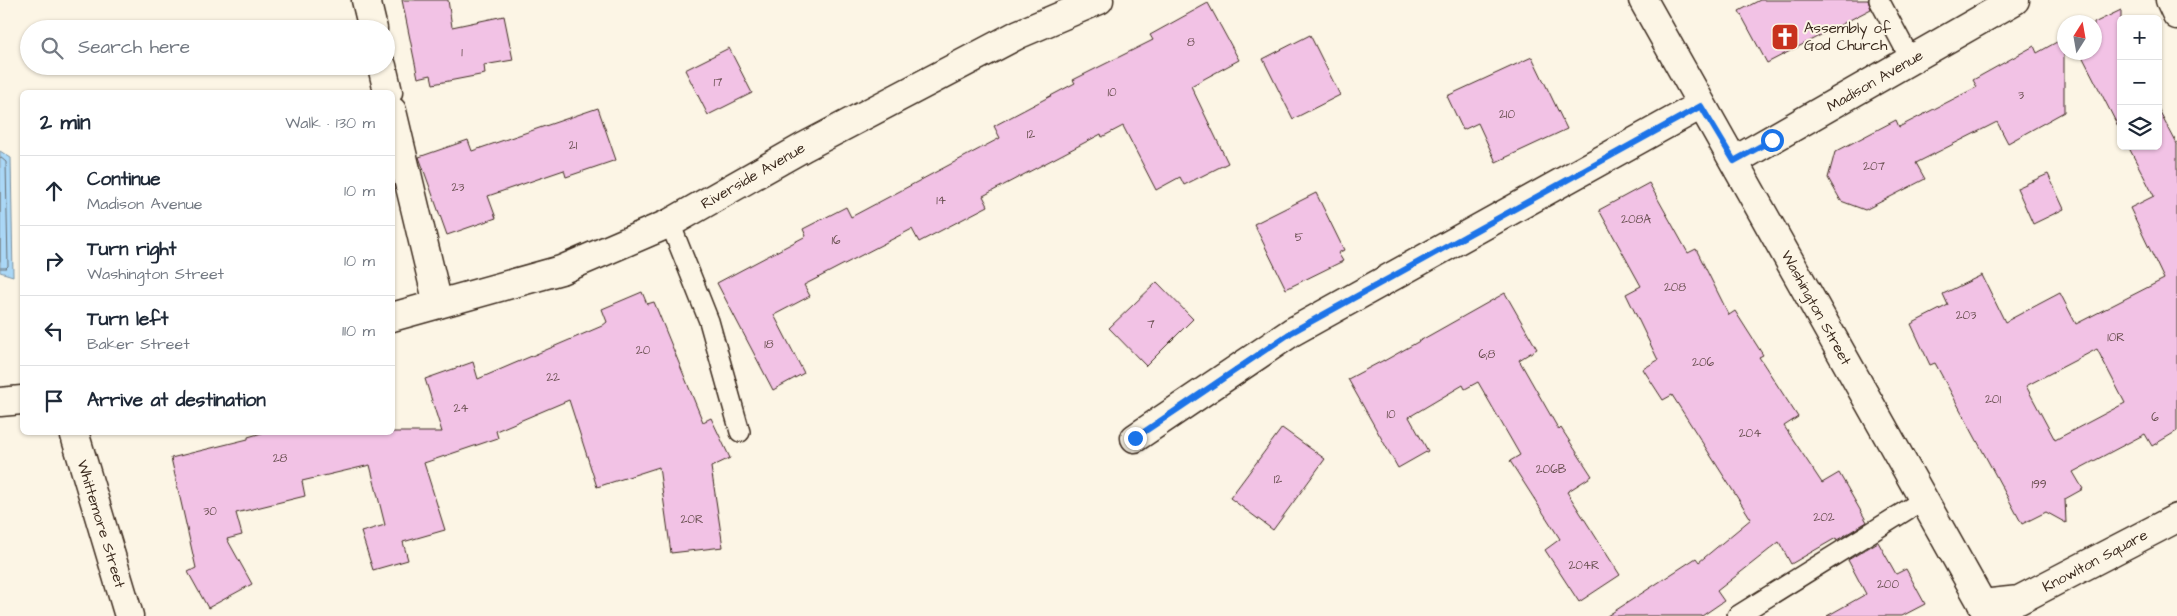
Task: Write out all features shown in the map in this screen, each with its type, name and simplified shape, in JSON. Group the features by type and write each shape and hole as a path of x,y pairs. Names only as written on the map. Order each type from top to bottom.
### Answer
{"street":[{"path":"366,0 371,20"},
{"name":"Riverside Avenue","path":"395,316 561,270 670,223 804,147 1019,34 1098,0"},
{"name":"Washington Street","path":"1643,0 1986,610"},
{"name":"Madison Avenue","path":"1734,161 2015,0"},
{"path":"2170,0 2177,14"},
{"path":"384,75 388,90"},
{"path":"1135,438 1292,332 1701,106"},
{"path":"395,124 438,304"},
{"path":"0,402 20,400"},
{"name":"Whittemore Street","path":"75,435 128,616"},
{"name":"Knowlton Square","path":"1986,610 2020,600 2177,518"}],"lane":[{"path":"1879,0 1911,60"},
{"path":"670,223 709,321 740,432"},
{"path":"1737,616 1923,500"}],"water":[{"path":"0,151 11,158 13,276 0,272"}],"building":[{"path":"402,0 448,0 452,27 504,16 513,60 484,65 485,74 433,84 431,75 418,78"},
{"name":"Assembly of God Church","path":"1760,0 1868,0 1871,9 1767,63 1739,11"},
{"path":"1208,3 1239,60 1191,86 1228,163 1184,185 1180,177 1156,190 1123,126 1102,137 1101,134 983,196 988,206 919,242 912,229 804,285 810,296 774,315 804,373 773,390 717,283 806,236 803,229 846,207 851,217 1000,138 994,126 1075,83 1073,80 1153,40 1150,35"},
{"path":"2121,10 2121,15 2117,15 2117,124 2084,60 2102,60 2102,19"},
{"path":"1310,35 1340,95 1293,119 1263,59"},
{"path":"2057,42 2057,60 2064,60 2064,112 2008,143 1997,122 1916,163 1925,179 1865,210 1841,201 1828,178 1835,152 1896,120 1899,127 1977,87 1973,80 2034,46 2037,53"},
{"path":"729,48 752,93 708,115 685,70"},
{"path":"1532,57 1567,129 1496,162 1478,123 1463,130 1447,96"},
{"path":"598,108 616,160 566,177 564,170 488,196 496,218 447,235 419,157 468,140 472,151"},
{"path":"2162,116 2177,144 2177,431 2152,446 2145,434 2073,472 2083,489 2065,499 2066,523 2046,512 2022,524 1935,363 1930,365 1911,324 1948,305 1943,294 1982,275 2005,322 2060,293 2076,324 2164,279 2130,208 2154,196 2130,150 2162,150","holes":["2097,349 2125,403 2055,440 2026,386"]},
{"path":"2048,174 2064,209 2033,224 2017,188"},
{"path":"1649,183 1688,253 1696,249 1729,315 1735,311 1763,355 1759,357 1798,417 1784,426 1822,483 1839,473 1867,522 1791,564 1779,542 1717,591 1724,601 1702,616 1607,616 1696,558 1699,562 1751,519 1672,395 1663,400 1643,369 1658,360 1626,294 1641,286 1599,210"},
{"path":"1316,193 1344,250 1338,253 1343,261 1286,289 1254,224"},
{"path":"1157,282 1193,319 1146,366 1109,328"},
{"path":"642,292 647,304 654,302 703,422 711,418 730,458 711,467 723,547 671,553 659,467 597,487 569,400 496,431 498,438 424,463 445,530 403,542 408,560 373,570 361,532 385,525 370,465 302,481 305,496 236,513 242,535 227,539 252,584 208,608 188,572 196,568 171,458 248,439 248,437 255,435 395,435 395,432 442,432 425,379 473,362 478,379 602,326 607,322 602,309"},
{"path":"1505,293 1537,349 1519,360 1559,430 1561,428 1592,476 1567,492 1620,575 1579,602 1545,550 1560,539 1510,461 1520,455 1478,382 1465,389 1463,385 1409,417 1428,451 1398,468 1348,379 1384,361"},
{"path":"1282,428 1325,459 1273,530 1230,498"},
{"path":"1878,542 1896,574 1906,569 1925,604 1902,616 1827,616 1866,594 1848,560"}],"place":[{"name":"Assembly of God Church","path":"1785,37"}],"route":[{"path":"1135,438 1292,332 1701,106 1734,161 1772,140"}]}
